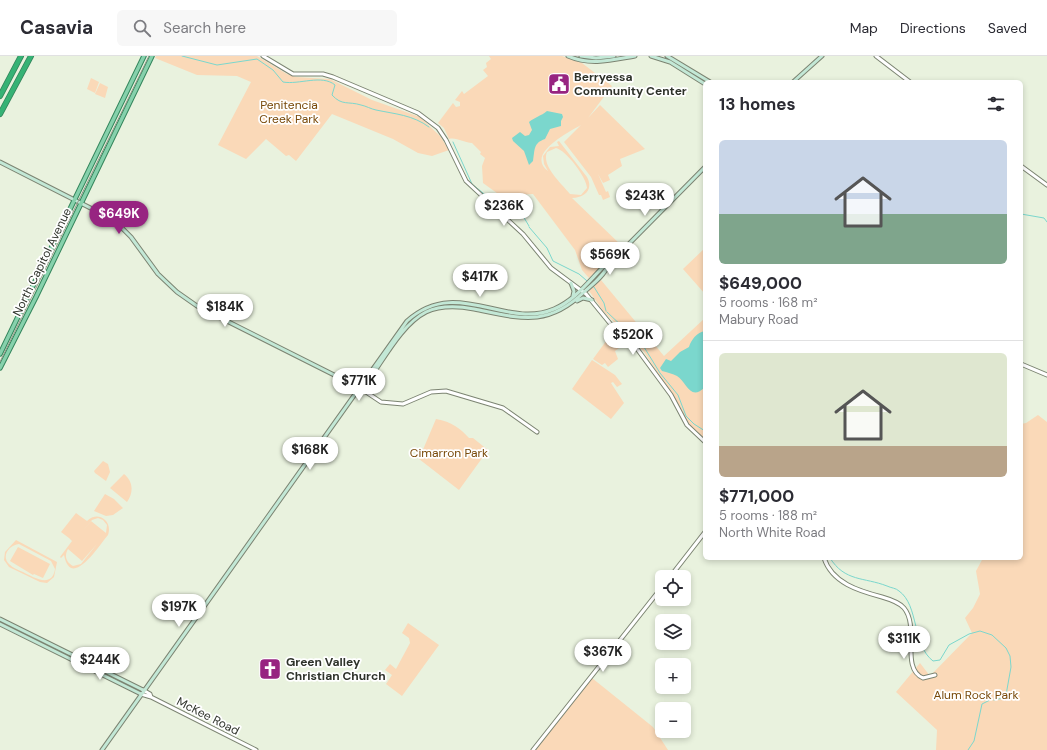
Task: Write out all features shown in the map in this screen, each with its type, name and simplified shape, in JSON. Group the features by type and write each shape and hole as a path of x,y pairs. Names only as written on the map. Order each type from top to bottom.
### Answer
{"highway":[{"path":"0,96 21,56"},
{"path":"0,114 30,56"}],"main road":[{"name":"North Capitol Avenue","path":"0,354 144,56"},
{"name":"North Capitol Avenue","path":"0,368 152,56"},
{"path":"568,56 584,61 596,62 635,56"},
{"path":"582,56 596,58 614,56"},
{"path":"651,56 670,62 703,83"},
{"path":"667,56 707,80"},
{"path":"795,80 822,56"},
{"path":"0,162 102,212 117,222 131,237 158,274 186,299 360,388"},
{"path":"360,388 361,384 400,329 413,315 423,309 436,304 455,302 518,313 538,314 553,310 573,297 604,266 608,265 703,170"},
{"path":"573,302 597,280 607,269 608,265"},
{"path":"571,282 574,291 573,297"},
{"path":"102,750 143,690 360,388 368,381 406,328 417,317 428,311 454,306 517,317 538,318 555,313 583,298 592,300"},
{"name":"McKee Road","path":"0,619 143,690"},
{"name":"McKee Road","path":"0,624 141,694"},
{"path":"20,633 28,633"}],"street":[{"path":"263,56 287,71 301,75 328,75 423,116 443,135 461,172 471,186 523,234 550,268 571,282 592,300 613,327 640,353 673,399 687,425 703,440"},
{"path":"876,56 907,80"},
{"path":"1023,167 1047,185"},
{"path":"1023,365 1047,375"},
{"path":"360,388 381,402 403,404 431,392 446,391 503,408 537,432"},
{"path":"675,570 703,535"},
{"path":"825,560 827,566 848,586 855,590 892,600 904,608 911,627 911,656 916,674 923,678 935,675"},
{"path":"533,750 655,596"},
{"name":"McKee Road","path":"143,690 150,694 151,697"},
{"name":"McKee Road","path":"141,694 151,697 256,750"}],"green space":[{"name":"Penitencia Creek Park","path":"156,56 257,56 287,74 296,77 330,79 372,100 420,117 440,136 449,150 432,156 418,153 393,139 332,114 296,161 289,155 286,156 266,139 246,159 218,145 251,82 237,76 197,75 155,58"},
{"path":"489,56 562,56 582,63 612,86 588,118 600,105 645,149 620,159 622,166 608,175 610,180 603,183 598,174 606,192 608,191 610,197 603,200 601,195 599,195 591,177 564,142 581,125 559,138 545,151 542,158 542,164 548,171 544,164 543,156 550,147 559,146 557,142 559,141 587,177 589,182 587,192 584,195 572,198 622,246 589,278 582,270 575,250 533,194 501,196 483,183 482,166 485,158 480,154 481,152 472,143 449,139 444,128 438,123 453,103 456,107 460,106 460,102 455,100 462,91 464,94 488,76 483,70 487,67 486,63 491,59","holes":["556,148 570,159 584,178 587,188 581,195 570,194 553,174 547,163 547,152"]},
{"path":"91,78 99,82 95,93 87,89"},
{"path":"100,83 108,87 105,98 95,94"},
{"path":"703,250 703,292 683,269"},
{"path":"601,280 664,356 703,320 703,438 688,423 677,402 644,352 604,312 589,291"},
{"path":"612,333 626,343 615,351 618,359 608,367 605,363 602,365 593,359"},
{"path":"592,360 615,375 622,384 617,387 613,382 611,383 624,403 611,419 572,389"},
{"name":"Alum Rock Park","path":"1038,415 1047,422 1047,750 936,750 937,730 896,692 920,663 930,676 972,633 965,618 973,608 980,594 976,571 982,560 1023,560 1023,424"},
{"name":"Cimarron Park","path":"436,419 455,426 469,438 473,438 488,450 459,490 419,459"},
{"path":"103,461 108,464 110,472 106,481 94,471"},
{"path":"124,474 131,483 132,487 131,494 127,502 110,488"},
{"path":"105,494 114,499 123,508 113,515 106,516 94,511"},
{"path":"76,513 80,516 65,535 61,532"},
{"path":"80,516 87,521 91,518 100,517 104,519 108,525 108,535 92,555 79,567 73,568 68,565 64,555 61,558 60,557 72,541 65,535","holes":["98,518 103,520 107,525 106,533 91,521","97,544 81,564 73,566 66,559 68,549 82,561"]},
{"path":"16,540 57,562 54,577 47,583 40,582 9,567 4,560 5,552","holes":["19,544 51,561 55,569 53,575 50,579 42,580 12,567 7,561 6,554 12,546"]},
{"path":"18,547 50,564 43,578 34,574 33,575 10,561"},
{"path":"408,623 439,645 402,696 386,684 392,675 385,670 390,664 396,669 410,643 409,638 402,633"},
{"path":"592,678 653,727 655,730 655,738 660,738 668,750 535,750"}],"water":[{"path":"547,111 562,114 563,117 561,126 550,129 545,139 536,145 533,161 529,165 524,151 513,141 512,138 520,132 525,136 529,135 532,130 529,122"},
{"path":"702,332 703,389 700,391 692,392 677,376 662,371 660,368 666,359 671,361 680,352 689,347 693,339"}],"waterway":[{"path":"182,56 217,65 257,59 273,70 283,82 289,83 324,80 335,85 332,95 339,101 363,105 374,110 410,117 429,127"},
{"path":"453,142 472,184 494,202 523,216 529,226"},
{"path":"1023,214 1044,218 1047,222"},
{"path":"529,227 547,248 553,261 579,274 594,287 604,303 606,311"},
{"path":"607,312 644,347 660,373 678,395 686,416 703,430"},
{"path":"832,560 836,566 849,575 879,583 899,591 905,597 910,606 918,636 926,654 933,661 940,660 949,645 969,634 980,631 992,635 1006,648 1010,656 1011,667 1006,695 1003,698 994,700"},
{"path":"968,750 974,741 982,704 990,700"}],"tram line":[{"path":"0,362 149,56"}],"place":[{"name":"Berryessa Community Center","path":"559,84"},
{"name":"Green Valley Christian Church","path":"270,669"}]}
